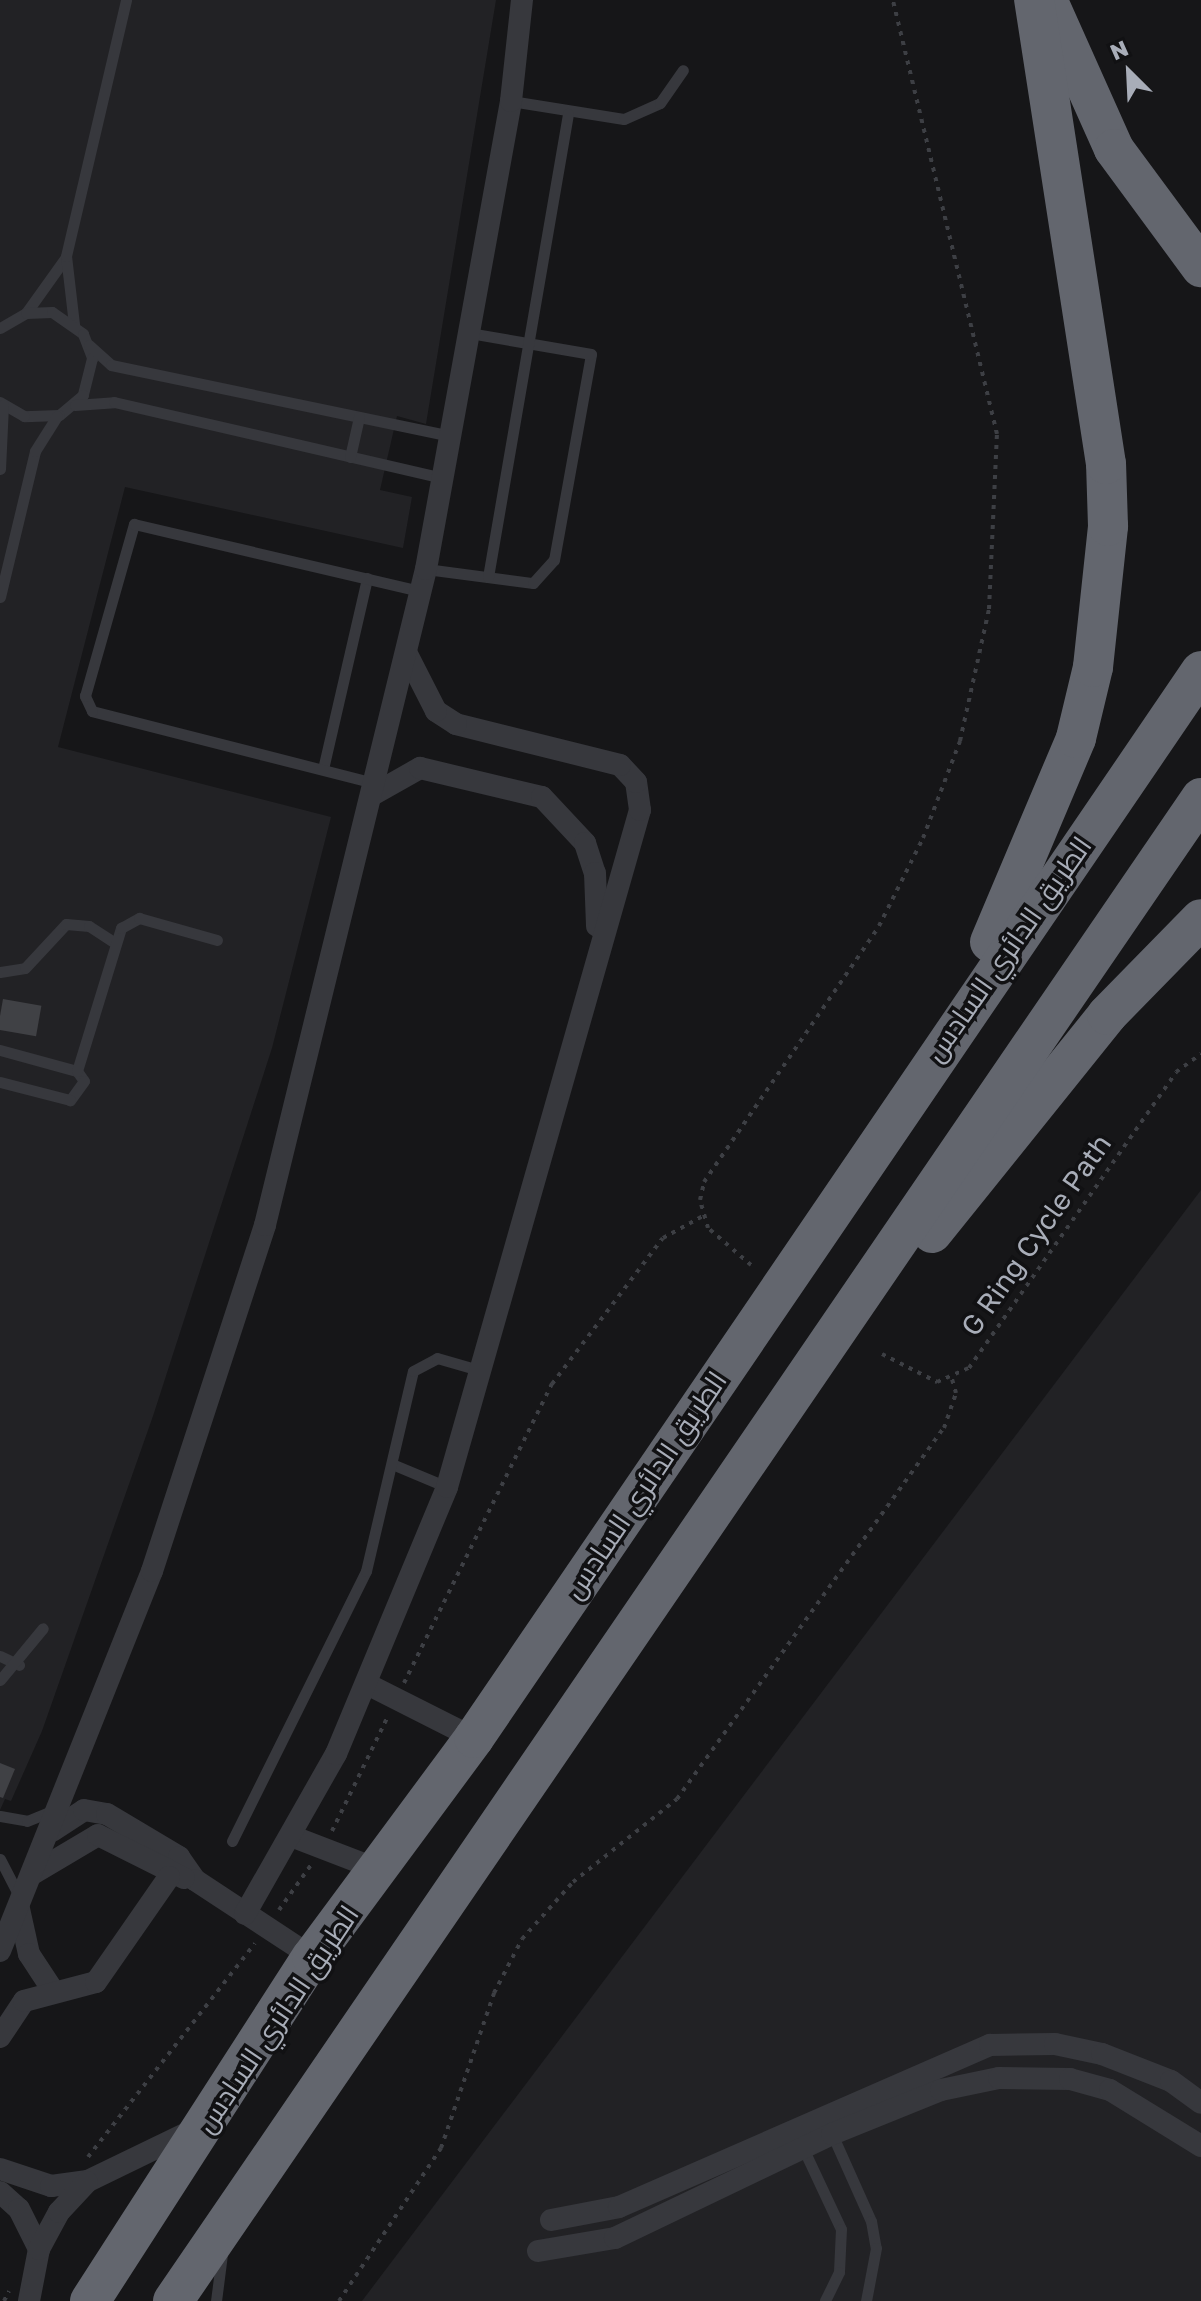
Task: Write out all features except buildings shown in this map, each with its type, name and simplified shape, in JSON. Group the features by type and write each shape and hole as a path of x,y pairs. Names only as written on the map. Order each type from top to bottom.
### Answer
{"highway":[{"path":"939,1047 1056,800 1093,667 1103,599 1106,464 1034,0"},
{"path":"1048,0 1114,149 1201,267"},
{"name":"الطريق الدائري السادس","path":"90,2301 218,2109 312,1957 474,1738 939,1047 1201,671"},
{"path":"173,2301 1201,798"},
{"path":"774,1425 1107,1015 1201,919"}],"street":[{"path":"0,1951 65,1798 206,1418 265,1225 375,789 423,580 511,101 522,0"},
{"path":"245,1914 291,1836 367,1684 447,1487 482,1371 597,939 640,810 636,782 611,761 456,724 423,694 407,653"},
{"path":"375,789 420,768 542,797 567,817 591,858 597,939"},
{"path":"367,1684 474,1738"},
{"path":"52,1831 84,1810 107,1814 179,1857 195,1880 312,1957"},
{"path":"33,1873 98,1835 169,1877 195,1880"},
{"path":"291,1836 379,1870"},
{"path":"0,2037 18,2006 54,1992 96,1982 169,1877"},
{"path":"19,1909 29,1954 54,1992"},
{"path":"551,2220 619,2207 798,2138 990,2045 1055,2044 1102,2054 1171,2081 1201,2103"},
{"path":"827,2125 941,2090 999,2078 1070,2079 1142,2103 1201,2146"},
{"path":"0,2169 51,2186 88,2181 174,2143 218,2109"},
{"path":"538,2251 615,2238 798,2138"},
{"path":"29,2301 39,2249 59,2212 88,2181"},
{"path":"0,2192 19,2209 39,2249"}],"lane":[{"path":"74,324 66,256 126,0"},
{"path":"511,101 568,114 637,116 670,94 683,70"},
{"path":"488,577 568,114"},
{"path":"0,328 26,313 66,256"},
{"path":"26,313 52,312 74,324 89,345 111,365 450,436"},
{"path":"375,789 323,769 92,711 85,696 134,524 367,578 423,580 488,577 533,583 551,570 591,354 469,333"},
{"path":"75,405 92,371 89,345"},
{"path":"0,597 35,451 59,415 75,405 114,402 443,478"},
{"path":"0,469 2,403 35,418 59,415"},
{"path":"350,457 359,417"},
{"path":"323,769 367,578"},
{"path":"0,1082 70,1100 83,1088 77,1071 114,942 121,928 139,918 217,940"},
{"path":"0,972 25,968 66,924 89,926 114,942"},
{"path":"0,1050 77,1071"},
{"path":"232,1841 366,1571 417,1366 437,1358 482,1371"},
{"path":"392,1464 447,1487"},
{"path":"0,1680 19,1665 43,1628"},
{"path":"0,1656 19,1665"},
{"path":"0,1816 42,1817 65,1798"},
{"path":"0,1859 17,1884 19,1909"},
{"path":"827,2125 871,2221 876,2248 866,2301"},
{"path":"798,2138 841,2229 839,2272 825,2301"},
{"path":"216,2301 226,2223"}],"path":[{"path":"751,1265 708,1228 700,1200 704,1182 879,926 917,851 960,741 989,609 997,434 893,0"},
{"name":"G Ring Cycle Path","path":"952,1379 969,1368 1176,1072 1201,1054"},
{"path":"339,2301 441,2148 494,1993 522,1939 573,1882 653,1823 690,1781 944,1428 956,1393 952,1379 922,1378 882,1354"},
{"path":"4,2301 15,2280"}],"shaded area":[{"path":"0,0 496,0 426,424 397,416 380,490 412,497 403,548 125,487 58,747 331,817 272,1048 153,1416 42,1731 11,1801 5,1799 0,1810"},
{"path":"1201,1190 1201,2301 362,2301"}]}
